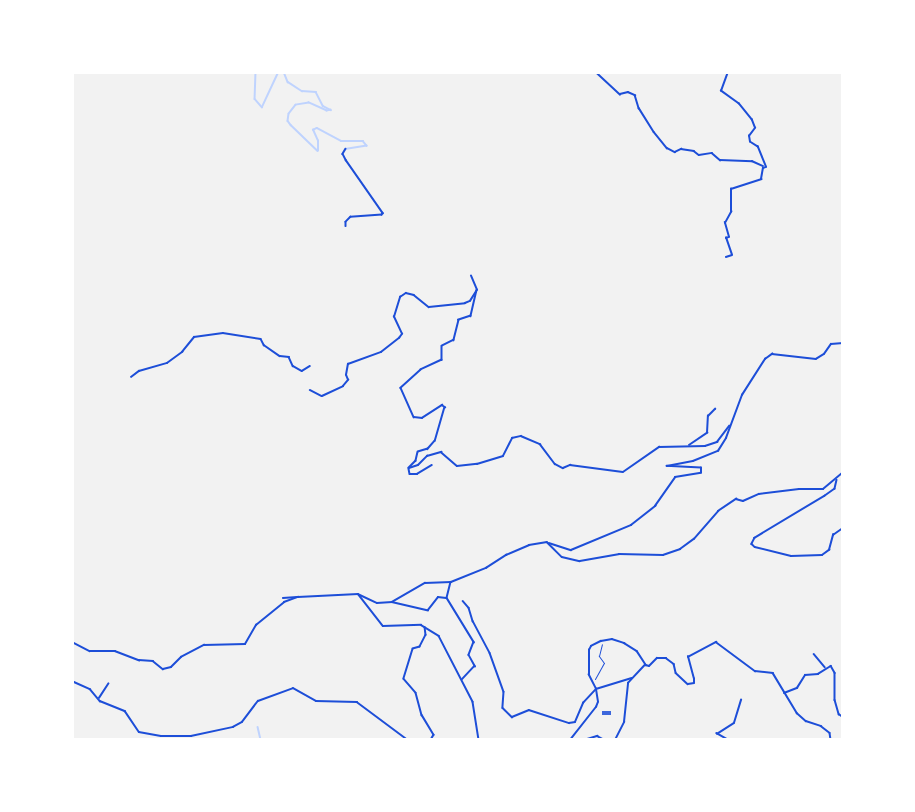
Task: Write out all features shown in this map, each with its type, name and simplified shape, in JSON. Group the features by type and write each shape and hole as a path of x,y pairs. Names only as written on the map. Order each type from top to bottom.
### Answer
{"street":[{"path":"596,72 620,93 635,94 639,108 654,132 675,153 681,149 694,151 699,155 710,153 720,160 752,161 764,165"},
{"path":"726,257 732,255 725,223 731,212 731,189 761,179 763,168 766,167 761,152 750,142 749,136 755,128 752,120 739,104 721,91 728,72"},
{"path":"346,149 343,154 346,160 383,213 382,215 351,217 346,222 346,226"},
{"path":"408,468 416,461 418,452 428,448 435,441 445,407 442,405 422,418 414,417 401,388 421,370 442,360 442,346 454,340 459,320 471,316 477,290 471,276"},
{"path":"310,390 322,396 344,386 348,380 346,375 348,364 381,352 399,338 402,334 394,317 400,297 406,293 414,295 429,307 471,301 477,290"},
{"path":"131,377 139,371 167,363 182,352 194,337 223,333 261,339 264,345 280,356 289,357 293,366 302,371 310,366"},
{"path":"392,602 425,583 451,582 486,568 506,555 529,545 547,542 572,550 631,525 655,506 675,477 700,473 703,469 670,468 669,464 711,456 723,444 745,389 765,359 772,354 816,359 824,354 831,344 843,343"},
{"path":"688,445 707,433 708,416 715,409"},
{"path":"408,468 418,465 427,456 441,452 458,466 477,464 503,456 512,438 521,436 540,444 555,464 563,468 570,465 619,472 640,463 659,447 705,446 717,442 729,426"},
{"path":"408,468 410,474 417,474 432,465"},
{"path":"547,542 562,557 580,561 619,554 663,555 680,549 694,539 718,511 736,499 743,501 759,494 798,489 823,489 843,472"},
{"path":"837,479 835,489 755,538 752,544 755,547 799,557 822,555 829,550 833,535 843,528"},
{"path":"451,582 447,598 474,642 469,655 474,666 462,679"},
{"path":"283,598 358,594 377,603 392,602 428,610 438,597 447,598"},
{"path":"358,594 383,626 424,626 439,636 474,706 479,740"},
{"path":"72,642 90,651 115,651 139,660 153,662 163,669 171,667 181,657 204,645 245,644 256,625 284,602 298,597"},
{"path":"463,601 469,608 473,621 490,653 504,692 503,708 512,717 530,710 575,722 583,703 596,689 636,677 646,665 657,658 666,658 674,664 676,673 683,681 688,684 694,683 688,657 716,642 756,671 773,673 797,714 806,721 821,726 830,734 831,740"},
{"path":"424,626 426,635 420,647 413,649 404,679 416,693 422,715 434,735 430,740"},
{"path":"570,740 598,702 596,689 589,675 590,647 612,639 637,651 646,665"},
{"path":"814,654 825,668"},
{"path":"784,693 797,688 805,675 818,674 831,666 835,673 835,700 839,714 843,717"},
{"path":"615,740 624,722 626,689 631,678"},
{"path":"72,681 90,688 98,698 130,715 139,732 179,737 238,725 258,700 293,688 316,701 357,702 408,740"},
{"path":"98,698 108,684"},
{"path":"728,740 717,734 734,723 741,700"},
{"path":"584,740 600,736 605,740"}],"path":[{"path":"591,682 597,678 604,663 598,655 601,642"}],"building":[{"path":"602,711 611,711 611,715 602,715"}],"waterway":[{"path":"256,72 255,99 262,107 278,72"},
{"path":"284,72 288,82 302,91 316,92 323,106 331,110 327,111 309,103 296,105 289,114 288,121 291,125 318,151 318,141 313,130 317,128 341,141 363,141 367,146 347,149"},
{"path":"258,727 261,740"}]}
